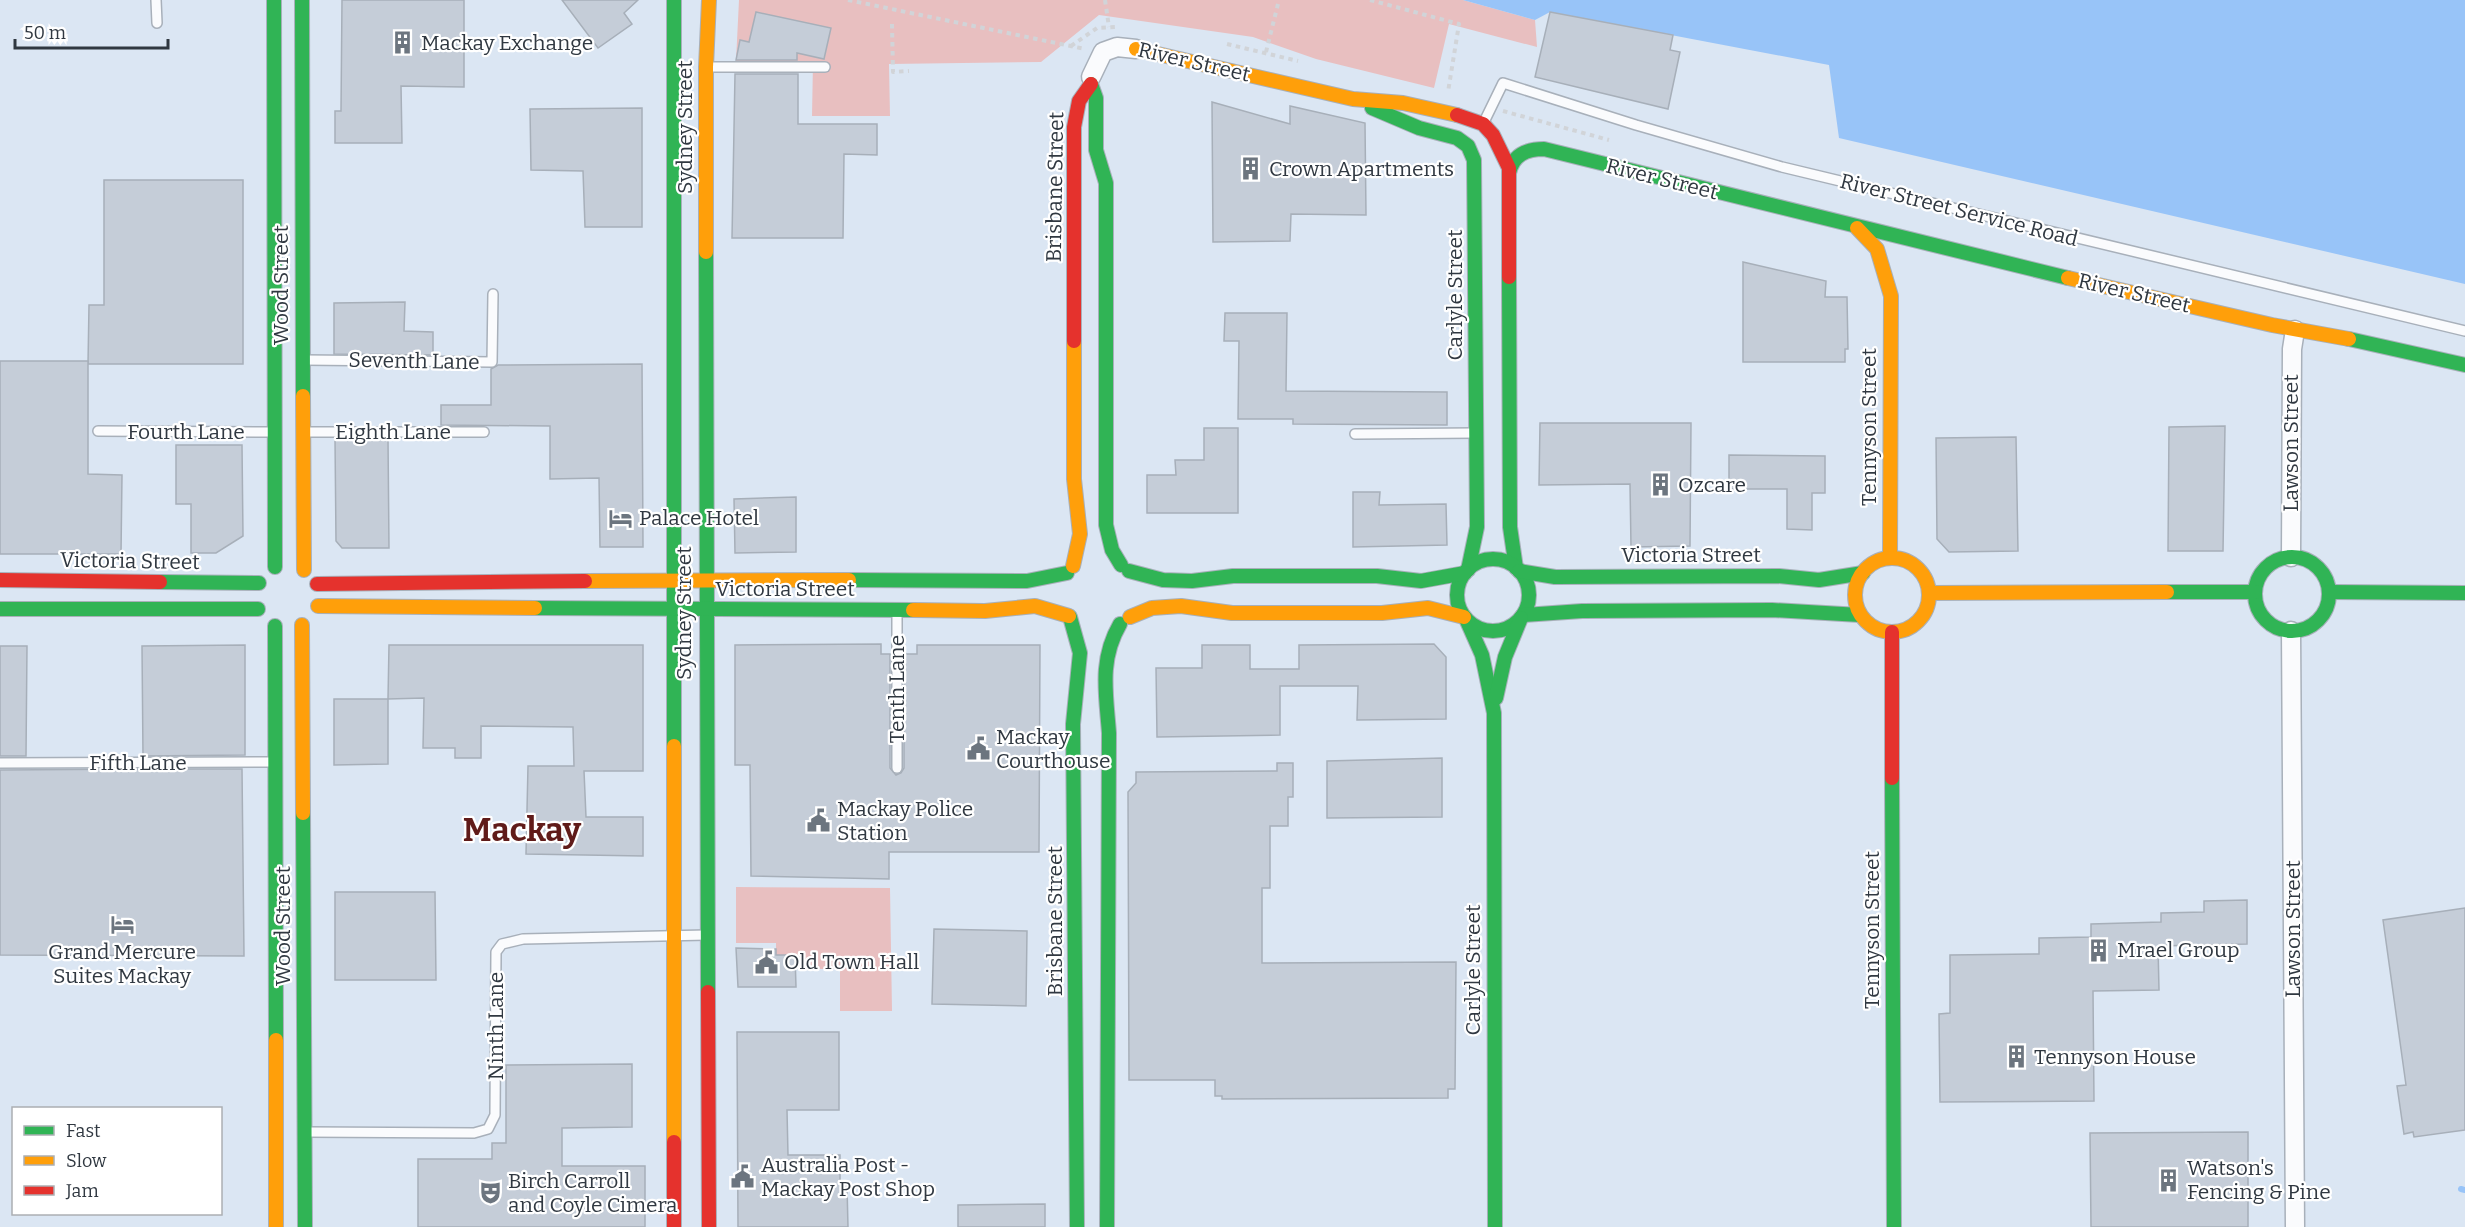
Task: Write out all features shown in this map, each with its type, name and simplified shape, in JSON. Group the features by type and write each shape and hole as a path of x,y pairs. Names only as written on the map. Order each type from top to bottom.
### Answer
{"street":[{"name":"Wood Street","path":"274,0 275,567"},
{"name":"Wood Street","path":"302,0 304,570"},
{"name":"Sydney Street","path":"674,0 689,75 705,580 709,1227"},
{"name":"Sydney Street","path":"674,1227 675,580 689,75 709,0"},
{"name":"River Street","path":"1091,80 1103,52 1117,47 1136,49 1353,99 1412,105 1469,117 1483,124"},
{"name":"Brisbane Street","path":"1091,80 1096,98 1094,136 1106,183 1106,517 1110,544 1125,568 1137,595 1125,620"},
{"name":"Brisbane Street","path":"1077,1227 1074,724 1080,653 1070,617 1060,594 1080,547 1081,532 1074,479 1075,114 1091,80"},
{"name":"Carlyle Street","path":"1353,99 1415,127 1457,138 1465,143 1474,160 1477,533 1466,571"},
{"path":"274,121 302,121"},
{"path":"1483,124 1499,145 1510,527 1518,570"},
{"name":"River Street","path":"1475,185 1479,177 1500,175 1520,154 1531,149 1544,149 1931,246 2295,330 2353,340 2465,365"},
{"path":"1074,171 1084,165 1094,165 1102,169"},
{"name":"Tennyson Street","path":"1857,228 1870,238 1881,255 1891,296 1890,558"},
{"path":"1910,254 1931,246"},
{"path":"274,255 302,256"},
{"name":"Tennyson Street","path":"1891,296 1898,274"},
{"name":"River Street","path":"2295,330 2310,322 2330,322 2465,351"},
{"name":"Lawson Street","path":"2291,557 2292,349 2295,330"},
{"path":"274,361 303,360"},
{"path":"275,432 302,432"},
{"path":"2291,557 2313,563 2321,571 2329,592 2323,615 2303,629 2291,631 2269,623 2256,604 2255,592 2263,572 2280,559 2291,557"},
{"path":"1101,628 1152,608 1181,606 1232,613 1382,613 1428,608 1465,618 1478,628 1493,631 1508,627 1522,617 1560,610 1775,612 1819,609 1860,615 1874,627 1892,632 1904,630 1919,620 1928,605 1929,593 1921,572 1901,560 1890,558 1870,565 1863,573 1855,593 1860,615"},
{"name":"Victoria Street","path":"317,584 675,580 1028,581 1070,570 1094,559 1125,568"},
{"path":"1125,568 1182,581 1233,576 1377,576 1421,581 1466,571 1488,560 1503,561 1518,570 1526,580 1529,596 1522,617"},
{"path":"295,566 304,570 317,584 318,606 302,625 285,628 275,626 258,609 256,592 259,583 275,567 295,566"},
{"name":"Victoria Street","path":"1518,570 1566,577 1779,576 1819,580 1863,573"},
{"path":"1465,618 1457,594 1466,571"},
{"name":"Victoria Street","path":"0,580 259,583"},
{"path":"1929,593 2255,592"},
{"path":"2329,592 2465,592"},
{"name":"Victoria Street","path":"318,606 897,610 991,610 1027,606 1070,617 1086,626"},
{"path":"0,609 258,609"},
{"name":"Carlyle Street","path":"1496,1227 1494,713 1505,657 1522,617"},
{"name":"Carlyle Street","path":"1465,618 1482,655 1494,713"},
{"path":"1107,1227 1109,733 1103,667 1107,648 1125,620"},
{"name":"Wood Street","path":"302,625 305,1227"},
{"name":"Wood Street","path":"275,626 276,1227"},
{"name":"Lawson Street","path":"2291,631 2295,1227"},
{"name":"Tennyson Street","path":"1892,632 1894,1227"}],"lane":[{"path":"156,0 157,23"},
{"path":"689,75 825,67"},
{"name":"River Street Service Road","path":"1483,124 1503,83 1636,125 1782,167 2465,331"},
{"name":"Seventh Lane","path":"303,360 492,362 493,294"},
{"name":"Fourth Lane","path":"98,431 275,432"},
{"name":"Eighth Lane","path":"302,432 484,432"},
{"path":"1355,434 1476,433"},
{"name":"Tenth Lane","path":"897,610 897,768"},
{"name":"Fifth Lane","path":"0,763 276,762"},
{"name":"Ninth Lane","path":"304,1132 474,1133 488,1129 495,1115 496,952 502,944 523,939 707,935"}],"path":[{"path":"848,0 1071,46"},
{"path":"1105,0 1109,27"},
{"path":"1266,52 1279,0"},
{"path":"1370,0 1459,24 1446,102"},
{"path":"892,24 892,72 909,71"}],"shaded area":[{"path":"739,0 1463,0 1535,20 1537,47 1449,24 1434,88 1316,59 1253,37 1099,15 1041,62 889,64 890,116 812,116 813,62 736,61"},
{"path":"736,887 890,888 892,1011 840,1011 840,969 795,969 795,955 776,955 776,943 736,943"}],"water":[{"path":"1463,0 2465,0 2465,284 1839,138 1829,65 1550,12 1535,20"}],"building":[{"name":"Mackay Exchange","path":"342,0 464,0 464,87 401,86 402,143 335,143 335,111 341,111"},
{"path":"562,0 638,0 624,13 632,24 598,48"},
{"path":"756,12 831,28 824,59 797,53 797,60 736,60 740,40 749,42"},
{"path":"1550,12 1673,35 1670,50 1680,52 1668,109 1535,77"},
{"path":"735,74 798,74 798,124 877,124 877,155 844,154 843,238 732,238"},
{"path":"1212,102 1290,124 1290,106 1365,123 1366,215 1291,214 1290,241 1213,242"},
{"path":"642,108 642,227 585,227 583,171 531,170 530,109"},
{"path":"104,180 243,180 243,364 88,364 89,305 104,305"},
{"path":"1743,262 1826,281 1825,297 1847,297 1848,349 1845,349 1845,362 1743,362"},
{"path":"405,302 404,331 433,332 433,355 334,354 334,303"},
{"path":"1225,313 1287,313 1286,391 1447,392 1447,425 1293,424 1293,419 1238,419 1239,341 1224,341"},
{"path":"0,361 88,361 88,474 122,475 121,554 0,554"},
{"path":"642,364 643,547 600,547 599,478 550,479 550,426 441,425 441,405 491,405 491,369 498,365"},
{"name":"Ozcare","path":"1540,423 1691,423 1690,546 1631,547 1630,484 1539,485"},
{"path":"2225,426 2223,551 2168,551 2169,427"},
{"path":"1204,428 1238,428 1238,513 1147,513 1147,475 1176,475 1175,460 1204,460"},
{"path":"2016,437 2018,551 1949,552 1937,539 1936,438"},
{"path":"335,439 388,439 389,548 342,548 336,541"},
{"path":"176,445 242,445 243,536 216,553 191,553 191,504 176,504"},
{"path":"1729,455 1825,456 1825,493 1812,493 1812,530 1787,529 1787,489 1729,489"},
{"path":"1353,492 1380,492 1379,505 1446,504 1447,545 1353,547"},
{"path":"796,497 796,552 735,553 734,499"},
{"path":"881,644 881,654 890,654 890,768 896,775 904,768 904,654 917,654 917,645 1040,645 1039,852 889,852 889,879 751,876 750,765 735,765 735,645"},
{"path":"1434,644 1446,657 1446,719 1357,720 1358,686 1280,686 1280,735 1157,737 1156,668 1202,668 1202,645 1250,645 1250,669 1299,669 1299,645"},
{"path":"245,645 245,755 143,756 142,646"},
{"path":"389,645 643,645 643,771 584,771 586,817 643,817 643,856 526,854 528,766 574,766 573,727 481,726 481,758 455,758 455,748 423,748 424,698 388,699"},
{"path":"0,646 27,646 26,756 0,756"},
{"path":"334,699 388,699 388,764 334,765"},
{"path":"1442,758 1442,817 1327,818 1327,761"},
{"path":"1277,763 1293,763 1293,797 1288,797 1288,826 1270,826 1270,888 1262,888 1262,963 1456,962 1455,1089 1448,1089 1448,1098 1222,1099 1222,1096 1215,1096 1215,1080 1129,1080 1128,792 1136,783 1136,772 1277,771"},
{"path":"242,769 244,956 0,955 0,770"},
{"path":"335,892 435,892 436,980 335,980"},
{"path":"2247,900 2247,944 2158,946 2159,990 2093,991 2094,1101 1940,1102 1939,1014 1950,1013 1950,955 2039,954 2039,938 2091,937 2091,924 2161,922 2161,913 2204,912 2204,901"},
{"path":"2465,908 2465,1130 2414,1137 2413,1132 2404,1134 2397,1086 2406,1085 2383,920"},
{"path":"934,929 1027,931 1026,1006 932,1004"},
{"name":"Old Town Hall","path":"736,948 776,949 776,955 795,955 796,987 738,987"},
{"path":"737,1032 839,1032 839,1110 787,1110 788,1155 840,1155 840,1186 847,1186 848,1227 738,1227"},
{"path":"632,1064 632,1127 562,1128 562,1166 645,1166 645,1227 418,1227 418,1159 492,1159 492,1143 506,1143 506,1065"},
{"name":"Watson's Fencing & Pine","path":"2248,1132 2248,1227 2091,1227 2090,1133"},
{"path":"1045,1204 1045,1227 958,1227 958,1205"}],"waterway":[{"path":"2461,1189 2465,1190"}],"traffic: fast":[{"path":"274,0 275,567"},
{"path":"302,0 303,396"},
{"path":"674,0 674,746"},
{"path":"1091,84 1096,98 1096,150 1106,183 1106,525 1112,550 1121,565"},
{"path":"1372,108 1419,128 1457,138 1468,146 1474,160 1477,527 1468,570"},
{"path":"1509,173 1521,154 1544,149 2068,278"},
{"path":"706,252 708,992"},
{"path":"1509,277 1510,527 1516,568"},
{"path":"2349,339 2465,365"},
{"path":"2292,557 2306,560 2318,568 2326,580 2329,594 2326,608 2318,620 2306,628 2292,631 2278,628 2266,620 2258,608 2255,594 2258,580 2266,568 2278,560 2292,557"},
{"path":"1493,559 1513,565 1523,575 1529,595 1523,615 1513,625 1493,631 1473,625 1463,615 1457,595 1463,575 1473,565 1493,559"},
{"path":"1129,571 1163,580 1192,581 1233,576 1377,576 1421,581 1465,573"},
{"path":"1519,571 1555,577 1779,576 1819,580 1863,573"},
{"path":"849,580 1027,581 1067,573"},
{"path":"160,582 259,583"},
{"path":"2167,592 2255,592"},
{"path":"2329,592 2465,593"},
{"path":"535,608 913,610"},
{"path":"0,609 258,609"},
{"path":"1523,615 1582,611 1772,610 1860,615"},
{"path":"1070,617 1080,653 1073,724 1077,1227"},
{"path":"1496,698 1505,657 1521,618"},
{"path":"1466,619 1482,655 1494,713 1495,1227"},
{"path":"1107,1227 1109,733 1106,664 1113,637 1120,624"},
{"path":"275,626 276,1040"},
{"path":"1892,778 1894,1227"},
{"path":"303,813 305,1227"}],"traffic: slow":[{"path":"706,252 706,67 709,0"},
{"path":"1136,49 1353,99 1403,103 1457,115"},
{"path":"1857,228 1877,249 1891,296 1890,558"},
{"path":"2068,278 2272,325 2349,339"},
{"path":"1073,566 1080,534 1074,479 1074,341"},
{"path":"303,396 304,570"},
{"path":"1892,558 1906,561 1918,569 1926,581 1929,595 1926,609 1918,621 1906,629 1892,632 1878,629 1866,621 1858,609 1855,595 1858,581 1866,569 1878,561 1892,558"},
{"path":"585,581 849,580"},
{"path":"1929,593 2167,592"},
{"path":"318,606 535,608"},
{"path":"913,610 985,611 1035,606 1069,616"},
{"path":"1130,617 1152,608 1181,606 1232,613 1382,613 1428,608 1464,617"},
{"path":"302,625 303,813"},
{"path":"674,746 674,1142"},
{"path":"276,1040 276,1227"}],"traffic: jam":[{"path":"1074,341 1074,127 1079,101 1091,84"},
{"path":"1457,115 1483,124 1493,135 1509,168 1509,277"},
{"path":"0,580 160,582"},
{"path":"317,584 585,581"},
{"path":"1892,632 1892,778"},
{"path":"708,992 709,1227"},
{"path":"674,1142 674,1227"}],"place":[{"name":"Mackay Exchange","path":"403,43"},
{"name":"Crown Apartments","path":"1251,169"},
{"name":"Ozcare","path":"1660,485"},
{"name":"Palace Hotel","path":"621,518"},
{"name":"Mackay Courthouse","path":"978,749"},
{"name":"Mackay Police Station","path":"819,821"},
{"name":"Grand Mercure Suites Mackay","path":"122,924"},
{"name":"Mrael Group","path":"2099,950"},
{"name":"Old Town Hall","path":"766,962"},
{"name":"Tennyson House","path":"2016,1057"},
{"name":"Australia Post - Mackay Post Shop","path":"743,1177"},
{"name":"Watson's Fencing & Pine","path":"2169,1180"},
{"name":"Birch Carroll and Coyle Cimera","path":"490,1193"}],"district":[{"name":"Mackay","path":"522,830"}]}
